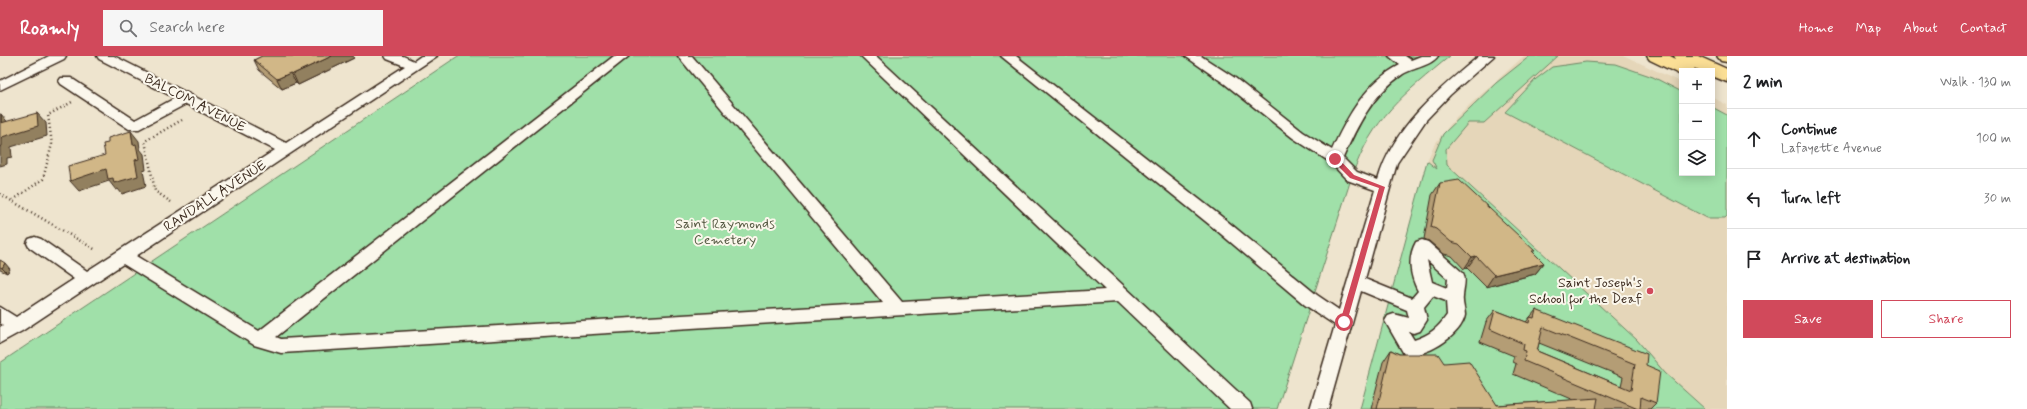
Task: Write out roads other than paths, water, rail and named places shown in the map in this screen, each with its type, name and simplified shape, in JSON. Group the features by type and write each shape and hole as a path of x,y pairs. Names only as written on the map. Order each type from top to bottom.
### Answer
{"highway":[{"path":"1656,56 1681,68"},
{"path":"1683,56 1727,76"},
{"path":"1703,56 1727,67"},
{"path":"1715,85 1727,91"}],"street":[{"path":"0,86 59,56"},
{"name":"BALCOM AVENUE","path":"104,56 287,150"},
{"path":"392,56 415,66"},
{"name":"RANDALL AVENUE","path":"0,336 430,56"},
{"path":"260,340 622,56"},
{"path":"685,56 898,309"},
{"path":"868,56 1124,295 1243,409"},
{"path":"1008,56 1221,225 1312,300 1344,322"},
{"path":"1192,56 1230,81 1298,135 1335,159 1352,176 1382,187"},
{"path":"1396,56 1410,65"},
{"path":"1335,159 1351,126 1370,97 1390,77 1410,65 1431,56"},
{"path":"1319,409 1390,163 1411,128 1437,100 1487,56"},
{"path":"66,81 134,126 186,98"},
{"path":"35,243 87,280"},
{"path":"1422,246 1457,277 1454,297 1456,316 1446,332 1434,341 1410,349 1394,321 1414,326 1418,320 1414,306 1427,292 1420,276 1417,259 1422,246"},
{"path":"123,256 260,340 281,346 309,346 1124,295"},
{"path":"1355,282 1414,306"},
{"path":"1424,286 1454,297"},
{"path":"0,314 16,326"}],"place":[{"name":"Saint Joseph's School for the Deaf","path":"1650,291"}],"park label":[{"name":"Saint Raymonds Cemetery","path":"725,232"}]}
